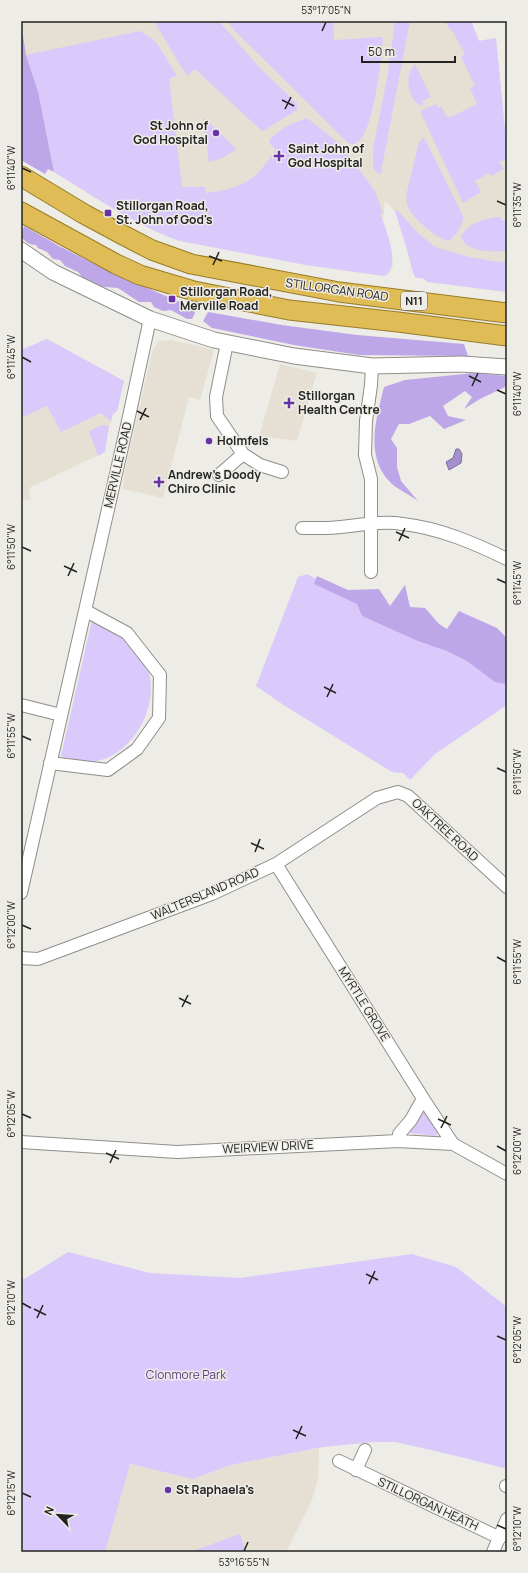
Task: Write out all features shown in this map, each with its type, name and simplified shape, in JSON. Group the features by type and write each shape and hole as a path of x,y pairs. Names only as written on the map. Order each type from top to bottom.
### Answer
{"highway":[{"name":"STILLORGAN ROAD","path":"21,176 84,214 123,235 152,250 191,264 339,292 507,313"},
{"name":"STILLORGAN ROAD","path":"21,212 122,267 140,275 194,291 290,310 507,336"}],"street":[{"path":"21,250 53,272 150,319 227,343 294,356 372,366 462,364 507,367"},
{"name":"MERVILLE ROAD","path":"21,893 60,715 86,611 150,319"},
{"path":"227,343 216,397 217,416 243,454 260,465 282,472"},
{"path":"371,572 371,479 365,455 366,421 372,366"},
{"path":"218,474 243,454"},
{"path":"302,528 327,528 371,523 402,524 437,531 478,545 507,559"},
{"path":"50,763 108,770 137,749 159,718 160,675 127,633 86,611"},
{"path":"21,705 60,715"},
{"name":"OAKTREE ROAD","path":"377,798 398,792 408,796 507,887"},
{"name":"WALTERSLAND ROAD","path":"21,958 38,960 212,894 276,864 377,798"},
{"name":"MYRTLE GROVE","path":"276,864 453,1144"},
{"path":"398,1141 399,1134 411,1120 424,1100"},
{"name":"WEIRVIEW DRIVE","path":"21,1142 177,1152 398,1141 453,1144 507,1174"},
{"path":"356,1470 365,1450"},
{"name":"STILLORGAN HEATH","path":"339,1461 500,1538"},
{"path":"493,1552 507,1519"}],"shaded area":[{"path":"21,21 26,55 38,91 54,172 48,169 45,174 21,160"},
{"name":"Saint John of God Hospital","path":"22,21 470,21 479,41 496,38 507,140 507,292 428,282 397,210 395,211 385,201 383,221 391,249 393,266 388,275 384,276 306,265 180,241 168,237 141,223 54,172 38,91 26,55"},
{"path":"24,226 110,272 194,308 195,313 192,319 187,319 171,310 163,311 154,307 151,302 139,302 118,288 95,286 82,277 78,272 65,266 60,260 53,259 47,252 38,248 36,245 29,244 24,240 21,237"},
{"path":"208,312 282,325 357,335 464,344 468,356 359,355 294,345 212,328 203,321"},
{"path":"47,339 124,381 117,411 113,414 108,431 105,452 29,488 30,501 26,499 21,502 21,350"},
{"path":"172,340 214,350 200,400 189,397 163,498 123,489 124,475 152,352 158,341"},
{"path":"280,364 317,373 297,441 259,436"},
{"path":"474,373 507,376 507,386 480,399 464,409 472,397 465,391 443,406 448,416 466,420 444,429 430,416 409,424 399,424 391,439 397,448 397,467 401,481 418,501 392,484 383,474 378,462 374,438 384,387 405,380"},
{"path":"456,449 459,449 462,454 461,463 449,470 446,462 453,458"},
{"path":"317,576 348,590 379,589 390,606 405,585 410,607 425,608 439,624 447,629 459,611 497,628 507,638 507,684 495,682 467,661 447,651 418,641 362,616 357,604 314,584"},
{"name":"St Raphaela's","path":"21,1436 194,1479 231,1465 319,1448 318,1479 312,1500 286,1552 21,1552"}],"green space":[{"path":"155,21 219,21 258,66 297,104 297,110 262,131 195,69 187,76"},
{"path":"227,21 333,21 334,40 383,37 378,81 370,120 363,135 356,143 347,142 234,30"},
{"path":"395,21 410,21 381,173 379,174 374,170 373,166 373,149 388,73"},
{"path":"444,21 471,21 479,41 496,38 507,140 507,159 499,162 504,169 491,176 489,173 475,181 481,192 463,203 420,111 436,104 438,108 441,106 446,116 451,117 477,104 470,88 475,86 461,57 465,54 454,34"},
{"path":"140,31 154,40 177,76 169,78 182,187 205,187 206,193 234,187 248,181 259,172 276,150 269,141 273,136 286,126 307,118 341,145 375,191 383,213 380,214 386,228 391,247 392,265 389,272 384,276 306,265 180,241 148,228 54,172 38,91 26,55"},
{"path":"415,64 431,97 422,101 423,104 421,106 416,102 410,92 408,80 409,74"},
{"path":"203,119 206,119 236,149 223,158 209,162"},
{"path":"424,137 463,216 461,226 449,241 444,240 426,228 410,212 407,203 407,192 419,142"},
{"path":"397,210 417,232 435,247 469,257 498,262 507,261 507,292 428,282 422,278 416,278 413,273 395,211"},
{"path":"501,217 501,220 507,220 507,251 480,250 468,246 464,242 461,236 468,228 480,221"},
{"path":"47,339 124,381 117,411 113,414 111,421 101,413 61,432 47,406 21,418 21,350"},
{"path":"102,425 109,426 105,452 98,456 89,431"},
{"path":"307,574 507,678 507,705 435,754 410,780 403,773 392,772 285,706 256,686 298,577"},
{"path":"92,620 121,635 131,645 141,657 148,670 151,686 149,703 144,719 136,734 124,747 110,756 95,761 78,761 61,756"},
{"path":"423,1108 439,1131 436,1136 410,1133 409,1131"},
{"name":"Clonmore Park","path":"68,1252 150,1273 240,1278 412,1254 456,1267 507,1307 507,1469 396,1442 374,1442 323,1447 231,1465 193,1479 130,1464 105,1552 21,1552 21,1279 26,1278"},
{"path":"240,1534 246,1552 190,1552"}],"place":[{"name":"St John of God Hospital","path":"216,133"},
{"name":"Saint John of God Hospital","path":"279,156"},
{"name":"Stillorgan Road, St. John of God's","path":"108,213"},
{"name":"Stillorgan Road, Merville Road","path":"172,299"},
{"name":"Stillorgan Health Centre","path":"289,403"},
{"name":"Holmfels","path":"209,441"},
{"name":"Andrew's Doody Chiro Clinic","path":"159,482"},
{"name":"St Raphaela's","path":"168,1490"}]}
